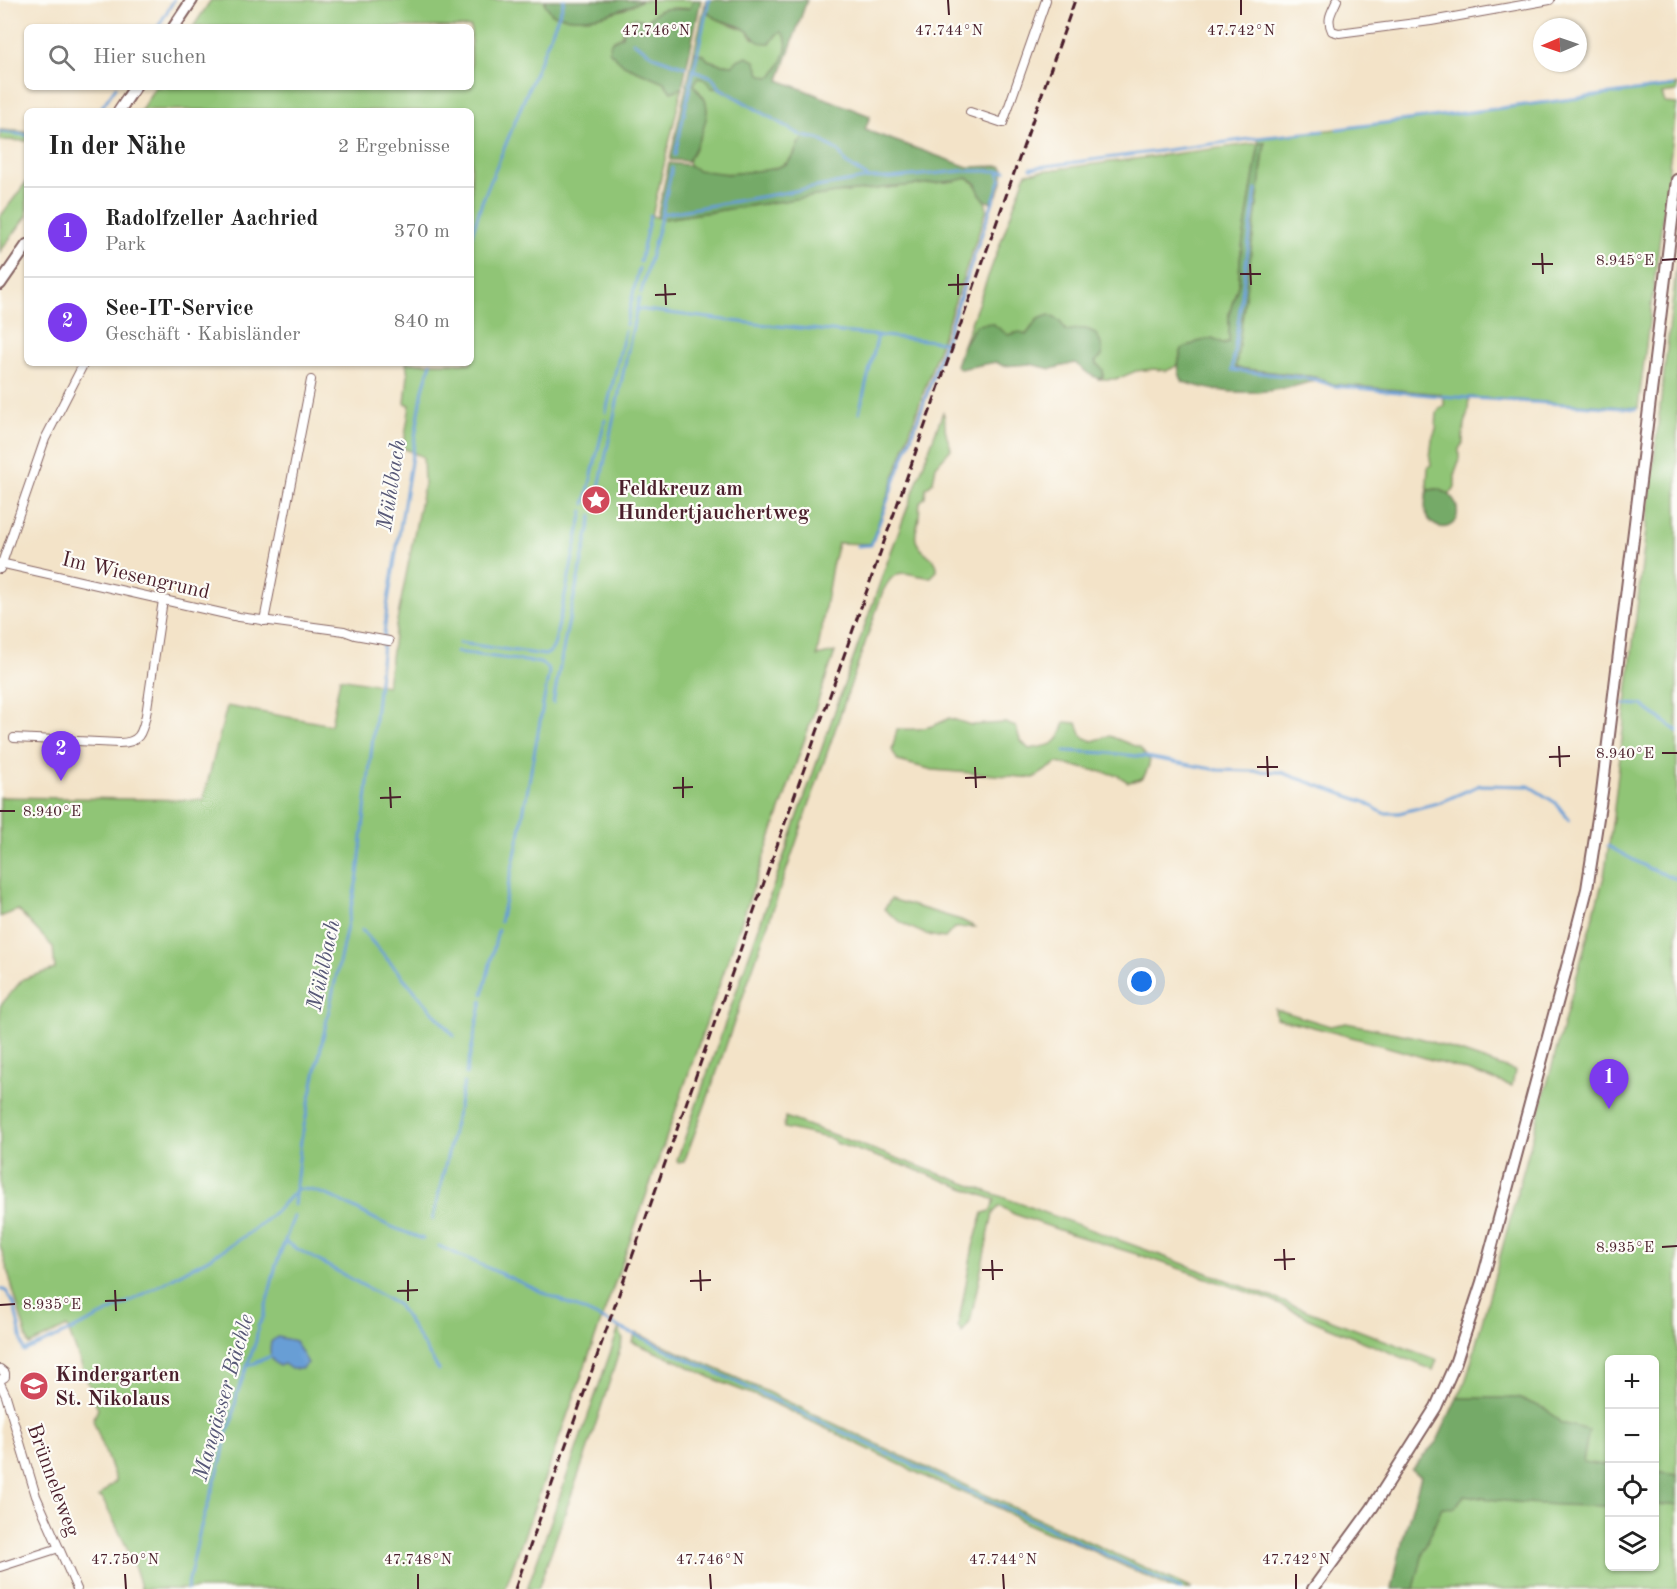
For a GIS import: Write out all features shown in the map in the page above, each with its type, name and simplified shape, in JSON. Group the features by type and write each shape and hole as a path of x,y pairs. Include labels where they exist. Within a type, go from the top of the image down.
{"main road":[{"path":"176,24 192,0"},
{"path":"121,108 133,90"},
{"path":"1313,1589 1372,1508 1430,1418 1455,1364 1482,1282 1573,944 1587,889 1602,792 1677,180"},
{"path":"0,284 24,249"}],"street":[{"path":"970,112 1003,123 1046,0"},
{"path":"1337,0 1328,22 1332,31 1339,33 1550,0"},
{"path":"1,565 45,439 82,366"},
{"path":"264,621 311,380"},
{"name":"Im Wiesengrund","path":"1,565 239,617 344,631 385,640"},
{"path":"14,738 119,743 129,743 137,739 146,715 163,600"},
{"name":"Brünneleweg","path":"0,1369 5,1373 5,1377 0,1382 36,1496 77,1589"},
{"path":"0,1567 59,1548"}],"green space":[{"path":"211,0 545,0 545,4 602,15 625,9 642,0 693,0 690,8 667,9 647,21 635,18 627,21 621,36 611,42 624,65 664,82 671,92 682,88 652,216 664,219 835,193 968,178 980,192 987,209 871,544 838,543 817,656 835,652 646,1196 505,1589 141,1589 124,1543 102,1498 98,1497 116,1481 93,1420 98,1409 67,1327 29,1345 0,1245 0,1006 23,979 55,969 53,947 18,910 0,917 0,797 203,800 227,706 331,725 340,678 387,686 394,636 424,484 423,457 403,448 410,405 405,403 408,375 406,366 474,366 474,108 142,108 153,90 474,90 474,24 195,24"},
{"path":"545,0 642,0 608,14 589,18 566,18 552,14"},
{"path":"693,0 701,0 682,88 671,92 664,82 624,65 609,51 611,42 622,36 629,19 647,21 664,9 690,8"},
{"path":"706,0 807,0 779,80 870,116 865,130 968,167 1001,166 1004,173 997,195 991,202 986,201 975,182 968,178 835,193 664,219 657,217 669,163 728,174 773,169 786,164 802,140 802,136 720,89 711,88 706,80 698,78 694,84 707,107 705,123 688,161 670,160 694,52 721,64 733,65 739,59 747,57 755,61 760,74 767,77 773,76 785,54 785,36 781,32 770,43 761,43 741,27 714,17 706,8"},
{"path":"705,4 709,14 746,30 754,39 770,43 777,34 782,32 787,47 783,60 773,76 767,77 734,65 721,64 694,52"},
{"path":"698,77 706,80 711,88 720,88 802,136 802,140 789,161 768,170 743,173 705,172 689,165 688,161 705,123 707,107 703,96 694,84"},
{"path":"1677,84 1677,92 1662,94 1665,103 1677,104 1638,408 1469,397 1463,443 1459,449 1459,461 1455,472 1455,487 1450,494 1438,489 1428,490 1427,484 1437,412 1444,407 1441,394 1333,384 1316,377 1235,368 1265,143 1259,144 1240,259 1239,282 1229,314 1229,342 1182,349 1177,366 1166,371 1154,369 1136,371 1117,379 1099,379 1103,376 1095,362 1085,329 1066,331 1060,321 1038,319 1026,335 1014,333 1008,335 1002,331 976,325 963,345 1026,173 1259,143 1257,138"},
{"path":"0,130 24,132 24,141 0,140"},
{"path":"1259,143 1265,143 1236,368 1316,377 1313,381 1277,390 1240,392 1215,390 1183,382 1179,374 1179,362 1182,349 1197,342 1213,338 1224,344 1229,342 1229,314 1239,282 1240,259"},
{"path":"24,185 24,220 0,252 0,217"},
{"path":"1677,260 1677,1589 1410,1589 1461,1398 1457,1398 1468,1373 1604,876 1613,817"},
{"path":"1049,315 1060,321 1066,331 1086,329 1097,336 1101,343 1102,356 1095,362 1103,370 1103,376 1099,379 1075,363 1051,369 1030,364 1003,366 996,362 960,369 956,365 963,345 976,325 992,323 1008,335 1020,332 1026,335 1038,319"},
{"path":"943,412 946,435 951,449 936,466 933,482 926,488 925,497 920,502 916,534 918,545 935,562 937,571 931,577 898,574 888,582 883,591 711,1089 684,1162 678,1163 677,1160 888,560"},
{"path":"1438,489 1450,496 1457,508 1457,518 1446,527 1439,527 1432,523 1427,516 1425,505 1428,490"},
{"path":"949,718 971,725 1005,723 1016,727 1020,740 1029,749 1043,747 1057,740 1065,722 1077,723 1082,736 1092,741 1110,736 1140,748 1150,761 1144,776 1128,782 1117,775 1057,763 1034,778 933,770 898,761 892,750 897,729 924,728"},
{"path":"891,899 961,920 975,927 954,928 945,938 928,935 897,920 884,909"},
{"path":"1275,1009 1330,1026 1346,1023 1417,1037 1515,1071 1512,1086 1395,1049 1276,1018"},
{"path":"785,1117 1437,1360 1433,1370 1311,1320 1267,1299 1068,1233 1014,1214 1000,1206 993,1213 970,1322 962,1333 958,1327 973,1246 983,1213 990,1211 995,1200 836,1143 832,1139 784,1128"},
{"path":"619,1328 623,1340 588,1448 538,1589 527,1589"},
{"path":"636,1333 1192,1589 1173,1589 1065,1538 1025,1523 999,1508 930,1479 767,1400 720,1382 632,1342"},
{"path":"1457,1398 1518,1398 1546,1409 1561,1423 1589,1430 1583,1462 1605,1465 1605,1506 1536,1504 1464,1495 1455,1508 1442,1507 1424,1550 1414,1589 1392,1589 1402,1542 1421,1476 1411,1470 1437,1441"},
{"path":"1659,1473 1677,1475 1677,1505 1659,1505"}],"water":[{"path":"277,1337 295,1341 308,1363 301,1369 291,1369 284,1364 279,1366 276,1364 270,1355 270,1349 271,1342"}],"waterway":[{"path":"160,24 174,0"},
{"name":"Mühlbach","path":"474,227 482,202 564,0"},
{"path":"675,155 709,0"},
{"path":"633,42 656,57 685,67"},
{"path":"693,70 712,77 720,88 802,136 819,139 838,151 846,163 869,178"},
{"path":"1337,129 1673,86"},
{"path":"101,108 114,90"},
{"path":"1031,168 1323,131"},
{"path":"0,132 24,135"},
{"path":"641,293 672,168"},
{"path":"662,214 869,178 961,171 1006,171"},
{"path":"857,546 871,545 923,405 1002,171"},
{"path":"1256,189 1232,370 1313,379 1334,386 1440,396 1636,409"},
{"path":"640,262 650,216"},
{"path":"626,325 639,268"},
{"path":"597,497 639,298"},
{"path":"637,309 757,324 945,342"},
{"path":"606,412 625,331"},
{"path":"859,413 878,335"},
{"name":"Mühlbach","path":"294,1205 301,1140 358,875 387,607 423,389 430,366"},
{"path":"585,504 605,420"},
{"path":"459,643 545,655 551,651 555,642 583,511"},
{"path":"553,703 592,515"},
{"path":"456,652 540,663 548,668 549,672 518,842 500,922"},
{"path":"1622,704 1642,705 1677,731"},
{"path":"1065,751 1147,757 1218,770 1280,772 1365,802 1383,813 1399,813 1441,802 1480,785 1529,786 1556,803 1569,820"},
{"path":"1608,846 1650,869 1677,879"},
{"path":"362,930 454,1036"},
{"path":"483,994 498,930"},
{"path":"466,1074 482,1000"},
{"path":"433,1219 464,1083"},
{"path":"297,1189 307,1189 329,1196 383,1223 423,1239"},
{"name":"Mühlbach","path":"0,1289 6,1291 14,1304 24,1351 106,1314 210,1258 257,1227 295,1191"},
{"name":"Mangässer Bächle","path":"187,1589 200,1530 222,1458 227,1431 232,1422 237,1394 256,1341 258,1326 263,1318 276,1265 294,1216"},
{"path":"285,1242 398,1305 439,1370"},
{"path":"439,1246 589,1313 1181,1589"},
{"path":"248,1366 271,1356"}],"railway":[{"path":"515,1589 1075,0"}],"place":[{"name":"Feldkreuz am Hundertjauchertweg","path":"596,500"},
{"name":"See-IT-Service","path":"61,781"},
{"name":"Radolfzeller Aachried","path":"1609,1109"},
{"name":"Kindergarten St. Nikolaus","path":"34,1386"}]}
